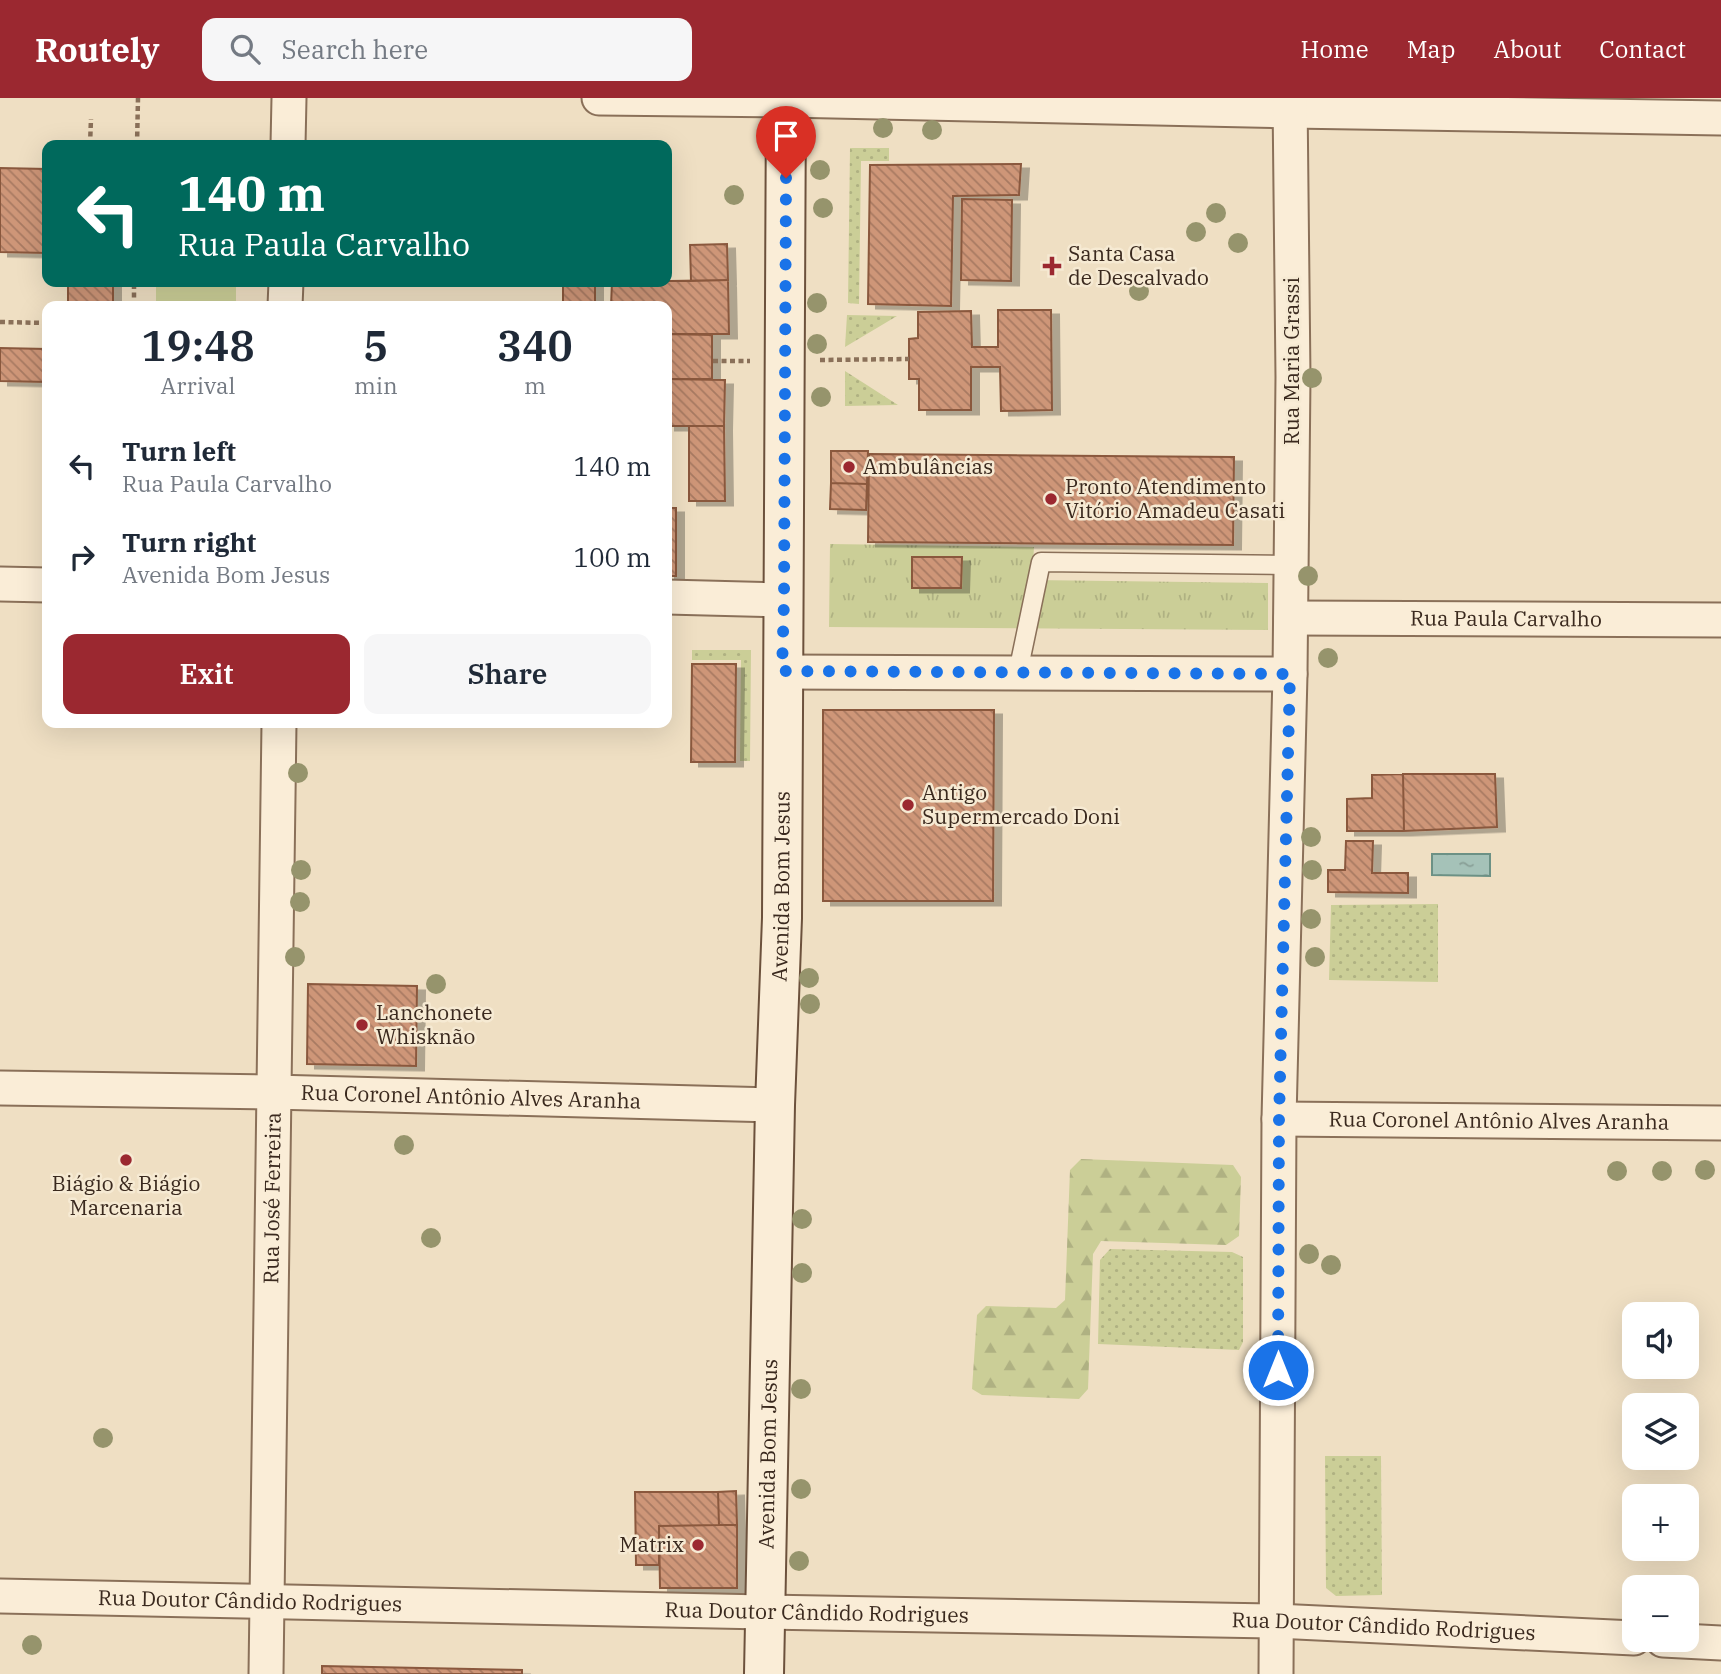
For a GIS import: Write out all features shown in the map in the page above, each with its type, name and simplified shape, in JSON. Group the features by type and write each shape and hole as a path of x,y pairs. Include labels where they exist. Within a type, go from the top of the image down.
{"street":[{"path":"288,140 289,98"},
{"path":"599,98 1290,104 1721,118"},
{"name":"Avenida Bom Jesus","path":"764,1674 775,1105 782,918 784,600 767,360 786,99"},
{"name":"Rua Maria Grassi","path":"1276,1674 1279,1119 1291,618 1293,377 1290,104"},
{"path":"0,584 42,585"},
{"path":"672,597 784,600"},
{"name":"Rua Paula Carvalho","path":"1291,618 1721,620"},
{"path":"782,671 1290,674"},
{"name":"Rua José Ferreira","path":"266,1674 279,728"},
{"name":"Rua Coronel Antônio Alves Aranha","path":"0,1088 775,1105"},
{"name":"Rua Coronel Antônio Alves Aranha","path":"1279,1119 1721,1123"},
{"name":"Rua Doutor Cândido Rodrigues","path":"0,1596 1276,1621 1622,1637"},
{"path":"1699,1642 1721,1643"}],"lane":[{"path":"1018,672 1041,562 1290,565"}],"path":[{"path":"137,140 138,98"},
{"path":"90,140 91,119"},
{"path":"0,322 42,323"},
{"path":"713,361 909,359"}],"green space":[{"path":"850,148 889,148 889,161 861,161 859,304 848,303"},
{"path":"156,287 236,287 236,301 156,301"},
{"path":"847,315 897,316 845,347"},
{"path":"845,371 898,405 845,406"},
{"path":"830,544 1034,547 1032,580 1268,583 1268,630 829,627"},
{"path":"692,650 751,650 750,761 740,761 741,660 692,660"},
{"path":"1438,904 1438,982 1329,980 1331,905"},
{"path":"1081,1159 1233,1165 1241,1177 1239,1236 1226,1245 1101,1241 1093,1254 1088,1389 1079,1399 982,1395 972,1389 977,1315 986,1306 1056,1308 1065,1300 1070,1170"},
{"path":"1110,1249 1232,1252 1243,1257 1243,1342 1239,1350 1098,1344 1100,1260"},
{"path":"1325,1456 1381,1456 1382,1595 1336,1596 1326,1588"}],"water":[{"path":"1432,854 1490,854 1490,876 1432,875"}],"building":[{"path":"1021,164 1019,195 953,196 951,306 868,304 870,165"},
{"path":"0,168 42,169 42,253 0,252"},
{"path":"962,199 1012,200 1011,281 961,280"},
{"path":"727,244 728,280 691,281 690,245"},
{"path":"728,280 729,334 672,334 672,301 611,301 612,287 672,287 672,281"},
{"path":"68,287 113,287 113,301 68,301"},
{"path":"563,287 595,287 595,301 563,301"},
{"path":"998,310 1051,310 1052,410 1001,411 1000,367 971,367 971,410 919,410 919,379 909,379 909,339 918,338 918,312 971,311 972,347 998,347"},
{"path":"672,334 712,335 712,379 672,379"},
{"path":"0,348 42,349 42,382 0,381"},
{"path":"672,379 725,380 724,426 672,426"},
{"path":"689,426 724,426 725,501 689,501"},
{"name":"Ambulâncias","path":"831,451 868,451 867,484 831,483"},
{"name":"Pronto Atendimento Vitório Amadeu Casati","path":"869,454 1234,457 1233,545 868,542"},
{"path":"831,483 867,484 866,510 830,509"},
{"path":"672,508 676,508 676,576 672,576"},
{"path":"912,557 962,557 961,588 912,588"},
{"path":"692,664 736,664 735,762 691,762"},
{"name":"Antigo Supermercado Doni","path":"823,710 994,710 993,901 823,901"},
{"path":"1403,774 1495,774 1497,827 1404,831"},
{"path":"1403,774 1404,831 1347,831 1347,799 1372,798 1372,775"},
{"path":"1346,841 1373,841 1372,873 1408,873 1408,893 1328,892 1328,870 1345,870"},
{"name":"Lanchonete Whisknão","path":"308,984 417,986 416,1066 307,1064"},
{"path":"736,1491 737,1525 719,1525 718,1492"},
{"path":"635,1492 718,1492 719,1525 659,1526 659,1565 636,1565"},
{"name":"Matrix","path":"737,1525 737,1588 660,1588 659,1526"},
{"path":"322,1666 522,1670 522,1674 322,1674"}],"place":[{"name":"Santa Casa de Descalvado","path":"1052,266"},
{"name":"Ambulâncias","path":"849,467"},
{"name":"Pronto Atendimento Vitório Amadeu Casati","path":"1051,499"},
{"name":"Antigo Supermercado Doni","path":"908,805"},
{"name":"Lanchonete Whisknão","path":"362,1025"},
{"name":"Biágio & Biágio Marcenaria","path":"126,1160"},
{"name":"Matrix","path":"698,1545"}],"route":[{"path":"786,178 782,671 1290,674 1279,1119 1278,1370"}]}
